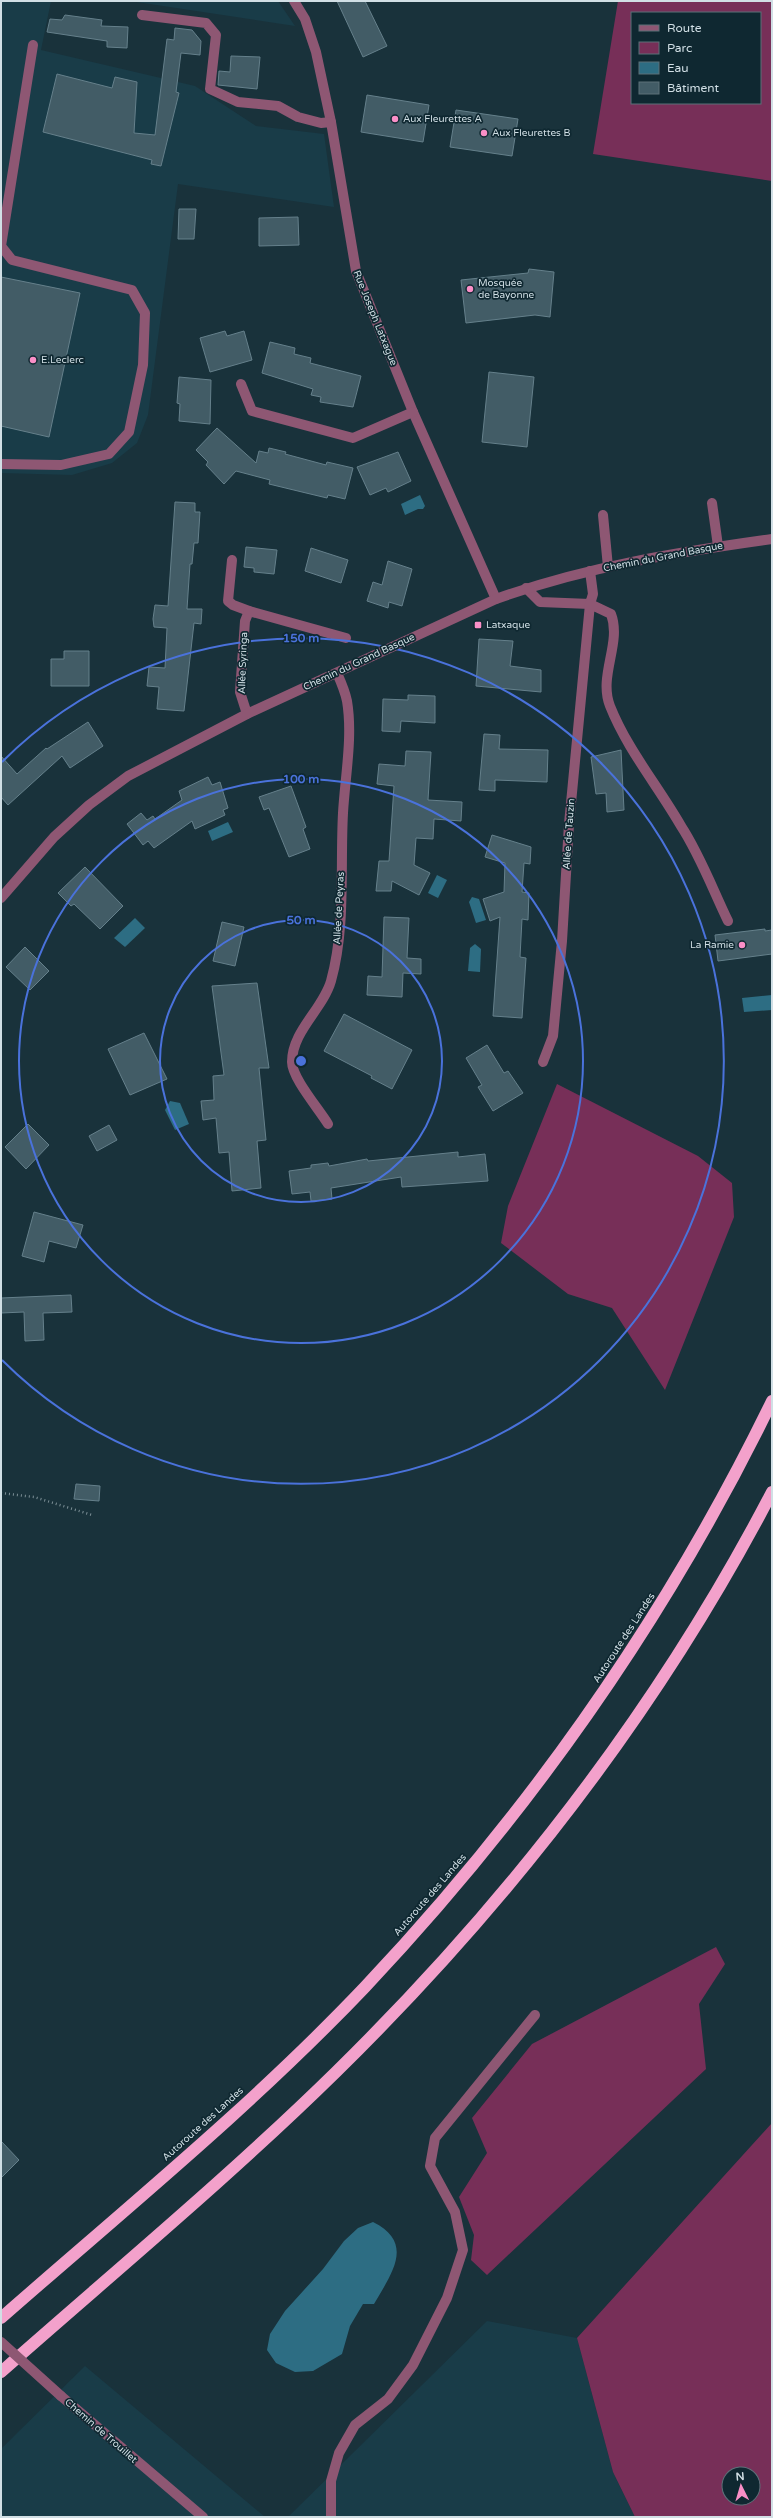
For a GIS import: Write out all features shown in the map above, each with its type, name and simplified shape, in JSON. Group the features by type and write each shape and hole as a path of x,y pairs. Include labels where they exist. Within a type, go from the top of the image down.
{"highway":[{"name":"Autoroute des Landes","path":"1,2318 292,2059 364,1988 443,1900 509,1822 575,1734 628,1656 712,1518 772,1401"},
{"path":"1,2372 257,2146 336,2072 412,1994 508,1888 601,1768 659,1683 718,1588 772,1492"}],"street":[{"name":"Rue Joseph Latxague","path":"294,1 305,19 316,52 331,122 356,271 413,412 496,598"},
{"path":"142,15 206,23 216,35 210,88 238,102 278,106 298,117 321,123 331,122"},
{"path":"1,464 60,465 108,454 129,432 143,364 145,313 132,290 12,260 1,246 33,45"},
{"path":"241,384 252,411 353,438 413,412"},
{"path":"712,503 718,546"},
{"path":"604,515 608,567"},
{"name":"Chemin du Grand Basque","path":"1,898 54,837 89,805 128,776 248,714 496,598 526,588 608,567 718,546 772,539"},
{"path":"232,560 228,601 233,605 249,611 346,638"},
{"name":"Allée de Tauzin","path":"542,1062 554,1029 562,941 569,824 590,604 593,594 590,571"},
{"path":"526,588 540,602 590,604 611,614 616,626 607,681 609,704 628,741 682,827 728,921"},
{"name":"Allée Syringa","path":"248,714 240,692 245,621 249,611"},
{"name":"Allée de Peyras","path":"328,1124 296,1077 292,1063 293,1050 299,1037 331,982 339,940 343,813 349,724 347,702 337,673"},
{"path":"331,2517 331,2481 338,2453 355,2425 388,2399 413,2365 447,2298 463,2250 455,2212 430,2166 435,2138 536,2015"},
{"name":"Chemin de Trouillet","path":"1,2342 61,2396 203,2517"}],"path":[{"path":"1,1493 34,1497 92,1515"}],"shaded area":[{"path":"1,1 51,1 41,50 195,86 256,126 324,134 334,207 178,184 148,415 137,443 112,463 72,475 1,473"},
{"path":"130,1 278,1 295,26"},
{"path":"487,2321 577,2338 613,2472 635,2517 288,2517"},
{"path":"85,2366 265,2517 1,2517 1,2449"}],"green space":[{"path":"618,1 772,1 772,181 593,154"},
{"path":"557,1084 698,1156 732,1183 734,1217 665,1390 612,1308 568,1294 501,1243 508,1206"},
{"path":"716,1947 725,1964 699,2004 706,2069 487,2275 471,2260 474,2235 459,2197 487,2153 472,2118 532,2044"},
{"path":"772,2123 772,2517 635,2517 613,2472 577,2338"}],"water":[{"path":"420,495 425,506 423,509 418,509 405,515 401,504"},
{"path":"228,822 233,832 212,841 208,831"},
{"path":"437,875 447,880 438,898 428,893"},
{"path":"472,897 479,899 486,920 476,923 469,902"},
{"path":"135,918 145,928 125,947 114,938"},
{"path":"475,944 481,949 480,972 468,971 470,948"},
{"path":"772,995 772,1010 744,1012 742,998"},
{"path":"170,1101 180,1103 189,1124 175,1130 165,1110"},
{"path":"373,2222 386,2230 393,2239 397,2249 396,2259 393,2270 374,2304 363,2304 350,2326 342,2354 313,2371 295,2372 276,2363 267,2350 270,2334 285,2311 323,2269 344,2241 358,2228"}],"building":[{"path":"337,1 365,1 387,46 363,57"},
{"path":"65,15 102,20 101,26 128,27 127,48 107,47 107,41 47,32 50,19 62,20"},
{"path":"175,28 192,30 201,41 200,55 181,53 176,92 179,93 161,166 151,164 152,160 43,132 57,74 112,88 115,77 137,82 134,133 155,135 167,39 174,40"},
{"path":"231,56 260,57 257,89 218,85 219,71 230,72"},
{"name":"Aux Fleurettes A","path":"367,95 429,105 423,142 361,132"},
{"name":"Aux Fleurettes B","path":"456,110 518,119 512,156 450,147"},
{"path":"179,209 196,209 194,239 178,239"},
{"path":"298,217 299,245 259,246 259,218"},
{"path":"529,269 554,272 550,317 535,315 466,323 461,280 528,273"},
{"name":"E.Leclerc","path":"1,277 80,293 49,437 1,426"},
{"path":"225,331 227,336 244,331 252,360 210,372 200,338"},
{"path":"270,342 295,348 294,354 311,358 310,363 361,376 353,407 320,402 321,397 311,395 313,389 262,373"},
{"path":"489,372 534,377 527,447 482,442"},
{"path":"179,377 211,380 210,424 179,421 180,404 177,403"},
{"path":"217,428 256,463 259,451 268,453 269,448 326,465 327,462 353,468 345,499 328,495 327,498 269,484 270,480 236,471 224,484 206,465 208,462 196,450"},
{"path":"398,452 411,481 388,492 386,488 370,495 357,467"},
{"path":"175,502 195,503 195,512 200,512 198,543 194,543 192,564 190,564 187,609 202,609 201,624 194,623 184,711 157,709 159,687 147,686 149,667 165,668 167,628 154,627 153,619 155,605 168,606"},
{"path":"246,547 277,550 274,574 254,572 254,568 244,567"},
{"path":"311,548 348,560 341,583 305,571"},
{"path":"388,561 412,569 402,606 389,602 388,608 367,601 373,582 382,585"},
{"path":"479,639 513,641 510,666 541,670 541,692 476,686"},
{"path":"64,651 89,651 89,686 51,686 51,659 64,659"},
{"path":"408,695 435,696 435,723 401,721 400,732 382,731 383,699 408,700"},
{"path":"88,722 103,746 70,768 62,756 8,805 1,797 1,756 17,774 46,748 47,749"},
{"path":"484,734 500,735 499,749 548,750 547,782 495,780 495,791 479,790"},
{"path":"621,750 624,810 607,812 606,793 596,794 591,757"},
{"path":"406,751 431,752 428,800 462,802 461,821 434,819 433,839 416,838 414,865 430,873 419,895 392,881 391,891 376,891 379,861 389,861 394,786 377,784 379,764 405,766"},
{"path":"208,777 212,785 220,782 228,808 223,810 225,815 195,829 192,821 154,848 148,841 143,845 127,824 141,813 147,820 153,816 155,819 182,800 179,791"},
{"path":"291,786 306,827 303,829 310,849 289,857 269,808 264,810 259,797"},
{"path":"492,835 531,847 530,864 524,863 522,892 529,893 528,920 522,919 520,957 526,958 522,1018 493,1016 500,917 490,921 483,899 504,892 505,863 485,857"},
{"path":"85,867 123,906 100,929 74,904 71,906 58,893"},
{"path":"384,917 409,918 407,958 421,959 421,974 403,973 402,997 367,995 368,976 382,977"},
{"path":"222,922 244,927 235,966 213,961"},
{"name":"La Ramie","path":"765,929 765,931 772,930 772,954 718,961 715,935"},
{"path":"25,947 49,971 30,990 6,967"},
{"path":"257,983 269,1068 259,1068 266,1140 257,1141 261,1188 232,1191 229,1152 219,1153 216,1118 203,1120 201,1101 214,1100 213,1076 224,1075 212,986"},
{"path":"344,1014 412,1050 392,1089 371,1078 372,1076 324,1051"},
{"path":"144,1033 167,1079 130,1095 108,1049"},
{"path":"487,1045 504,1073 508,1071 523,1093 493,1111 478,1087 482,1085 466,1058"},
{"path":"28,1124 49,1145 26,1169 5,1147"},
{"path":"109,1125 117,1140 97,1151 89,1136"},
{"path":"458,1152 458,1157 485,1154 488,1181 402,1187 401,1177 331,1188 332,1199 311,1201 310,1192 292,1194 289,1171 311,1168 311,1165 328,1163 329,1166 367,1159 368,1161"},
{"path":"34,1212 83,1225 76,1248 49,1241 44,1262 22,1256"},
{"path":"71,1295 72,1312 43,1313 44,1340 25,1341 24,1312 1,1313 1,1298"},
{"path":"76,1484 100,1486 99,1501 74,1499"},
{"path":"1,2141 19,2160 1,2178"}],"place":[{"name":"Aux Fleurettes A","path":"395,119"},
{"name":"Aux Fleurettes B","path":"484,133"},
{"name":"Mosquée de Bayonne","path":"470,289"},
{"name":"E.Leclerc","path":"33,360"},
{"name":"Latxaque","path":"478,625"},
{"name":"La Ramie","path":"742,945"}]}
